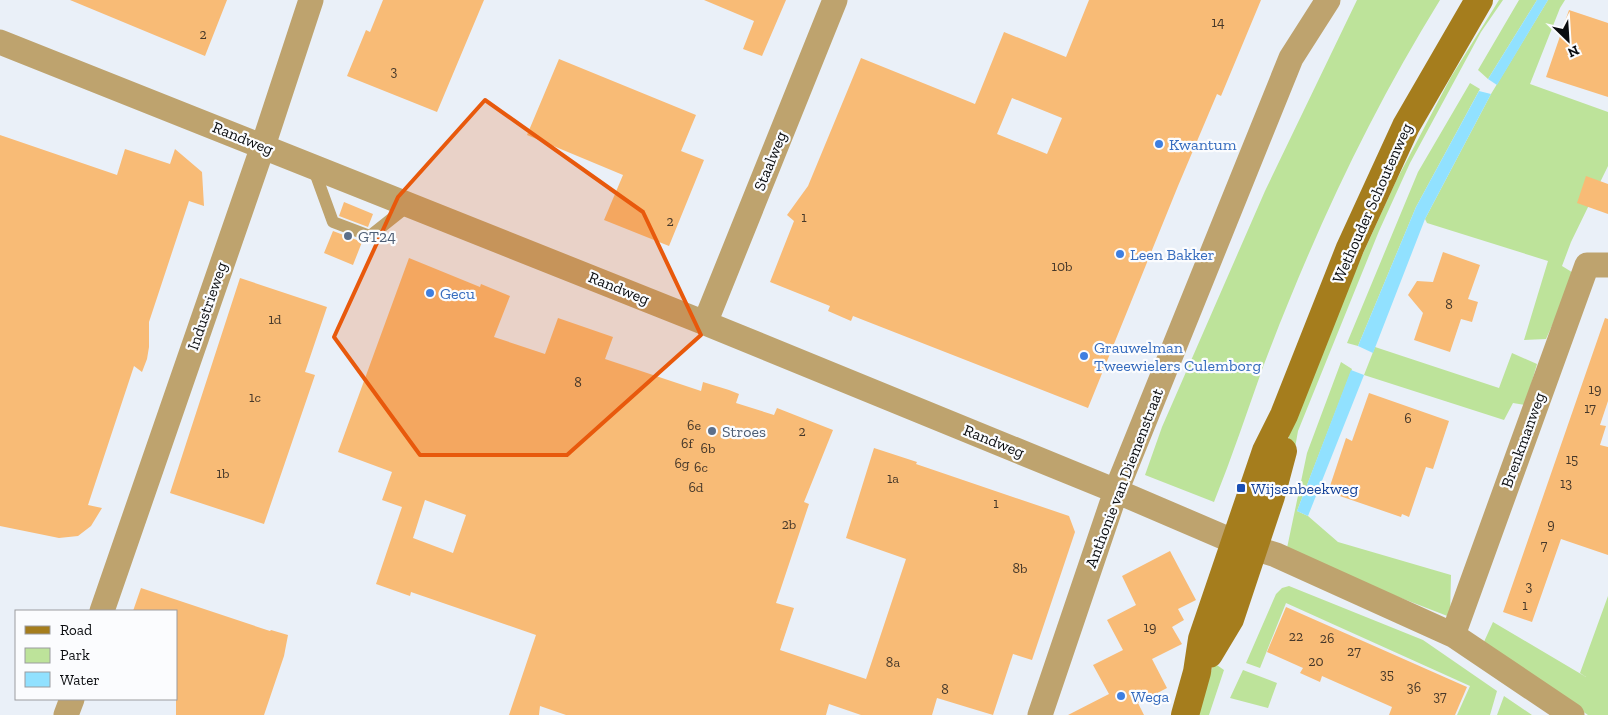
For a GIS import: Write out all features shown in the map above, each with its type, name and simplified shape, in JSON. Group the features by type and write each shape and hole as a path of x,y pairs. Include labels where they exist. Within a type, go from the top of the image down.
{"street":[{"name":"Industrieweg","path":"102,610 263,146 311,0"},
{"name":"Staalweg","path":"705,323 835,0"},
{"name":"Anthonie van Diemenstraat","path":"1040,715 1116,491 1291,58 1328,0"},
{"name":"Wethouder Schoutenweg","path":"1185,715 1197,672 1202,639 1244,545 1266,451 1284,415 1350,248 1406,126 1479,0"},
{"name":"Randweg","path":"0,42 705,323 1244,545"},
{"name":"Brenkmanweg","path":"1453,635 1587,265 1608,265"},
{"path":"1244,545 1276,555 1453,635 1572,715"},
{"path":"66,715 72,700"}],"lane":[{"path":"313,166 333,222 370,236 409,205"}],"highlighted area":[{"path":"485,100 643,212 701,335 567,455 420,455 334,337 398,197"}],"green space":[{"path":"1357,0 1440,0 1389,88 1342,179 1281,320 1214,502 1145,475 1162,427 1265,191"},
{"path":"1499,0 1503,0 1481,32 1410,163 1379,231 1298,431 1287,493 1280,493 1289,461 1289,430 1349,284 1396,181 1451,77"},
{"path":"1519,0 1537,0 1488,79 1478,70"},
{"path":"1548,0 1565,0 1560,8 1530,84 1608,112 1608,166 1571,242 1562,266 1575,274 1546,339 1524,340 1548,261 1427,223 1425,219 1491,94"},
{"path":"1470,83 1480,89 1416,207 1358,346 1347,343 1418,172"},
{"path":"1375,347 1499,388 1512,353 1537,364 1525,405 1513,403 1504,420 1364,375"},
{"path":"1341,362 1352,369 1297,511 1308,516 1338,542 1451,575 1450,617 1331,571 1287,548 1307,453"},
{"path":"1289,586 1423,640 1497,691 1490,715 1457,715 1470,686 1286,603 1260,668 1246,663 1276,594 1282,588"},
{"path":"1608,596 1608,715 1588,715 1483,644 1493,622 1586,677 1580,673"},
{"path":"1214,663 1224,670 1209,715 1196,715"},
{"path":"1243,670 1277,683 1268,708 1230,698"},
{"path":"1504,696 1532,715 1497,715"}],"water":[{"path":"1537,0 1548,0 1497,85 1488,79"},
{"path":"1479,91 1491,94 1425,219 1373,353 1358,346 1416,207"},
{"path":"1351,370 1364,375 1308,516 1297,511"}],"building":[{"path":"70,0 227,0 205,56"},
{"path":"383,0 484,0 437,112 347,76 366,30 370,32"},
{"path":"704,0 786,0 762,56 743,49 754,21"},
{"path":"1089,0 1261,0 1221,96 1217,94 1088,408 853,316 851,321 828,311 830,306 770,282 794,221 787,215 808,186 861,58 975,104 1004,32 1066,57","holes":["1012,98 1062,118 1047,154 997,134"]},
{"path":"1569,10 1608,23 1608,97 1546,77"},
{"path":"559,59 696,115 681,151 704,160 669,246 604,220 623,175 527,135"},
{"path":"0,135 117,175 125,149 170,164 175,149 202,172 204,206 189,201 149,322 147,359 142,372 134,366 88,505 102,508 91,526 78,536 59,538 0,526"},
{"path":"1586,176 1608,184 1608,214 1577,203"},
{"path":"344,202 373,214 368,227 339,216"},
{"path":"333,231 362,242 353,265 324,253"},
{"path":"1443,252 1480,265 1468,299 1478,302 1472,322 1461,319 1450,352 1414,340 1423,313 1408,295 1417,281 1433,282"},
{"path":"409,258 480,287 481,284 510,296 494,337 545,354 558,318 613,337 605,359 701,391 703,382 729,390 739,394 736,403 774,415 777,408 833,430 804,502 809,504 776,603 794,608 780,650 866,679 906,559 846,538 874,448 1069,516 1075,532 1032,660 1013,654 993,715 937,698 932,715 861,715 829,704 826,715 566,715 540,706 539,715 509,715 536,635 411,592 410,596 376,584 402,507 382,500 392,472 338,452","holes":["425,500 466,515 453,553 413,538"]},
{"path":"240,278 327,307 305,372 315,375 264,524 170,493"},
{"path":"1605,318 1608,319 1608,401 1600,425 1606,426 1600,445 1608,447 1608,555 1561,539 1532,622 1503,612"},
{"path":"1369,393 1449,421 1433,469 1426,467 1409,517 1402,514 1401,517 1334,494 1335,491 1329,489 1346,438 1352,441"},
{"path":"1170,551 1196,600 1178,609 1184,620 1172,627 1182,644 1152,659 1167,688 1138,703 1144,715 1068,715 1109,694 1093,665 1123,650 1107,620 1136,605 1122,576"},
{"path":"141,588 270,631 288,635 284,656 264,715 176,715 176,700 178,700 178,610 133,610"},
{"path":"1286,607 1467,687 1455,715 1389,715 1392,707 1322,676 1320,682 1300,673 1303,668 1267,652"}],"place":[{"name":"Kwantum","path":"1159,144"},
{"name":"GT24","path":"348,236"},
{"name":"Leen Bakker","path":"1120,254"},
{"name":"Gecu","path":"430,293"},
{"name":"Grauwelman Tweewielers Culemborg","path":"1084,356"},
{"name":"Stroes","path":"712,431"},
{"name":"Wijsenbeekweg","path":"1241,488"},
{"name":"Wega","path":"1121,696"}]}
